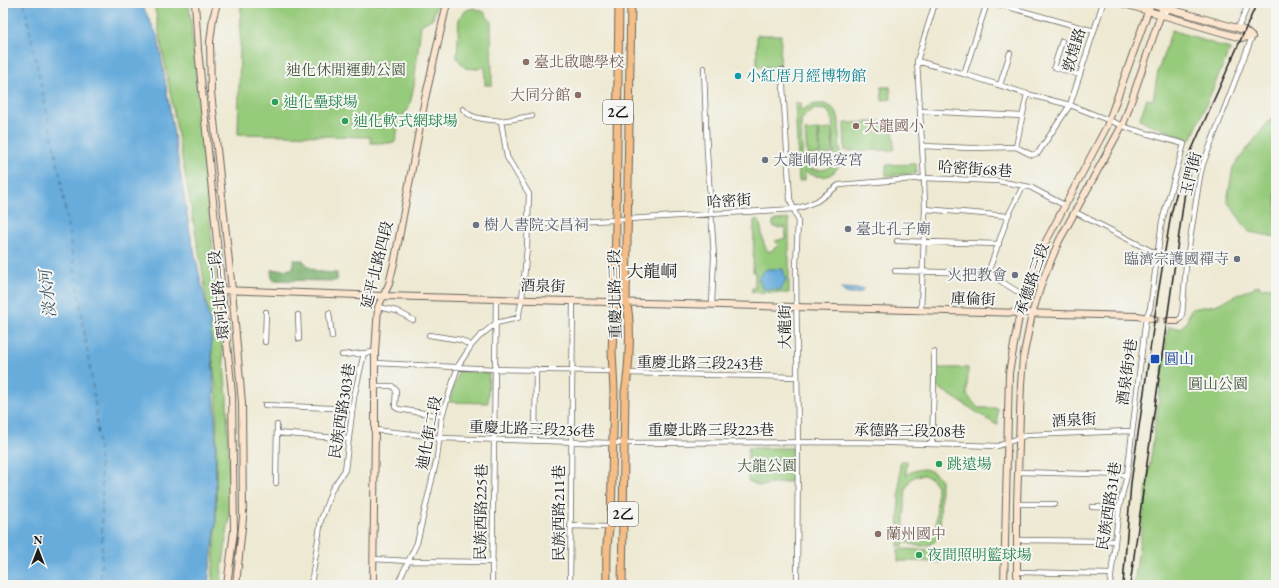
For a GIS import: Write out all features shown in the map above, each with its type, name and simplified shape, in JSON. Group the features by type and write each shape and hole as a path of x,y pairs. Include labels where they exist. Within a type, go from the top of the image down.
{"main road":[{"name":"環河北路二段","path":"196,3 198,49 223,290 232,394 234,530 227,585"},
{"name":"環河北路二段","path":"217,3 213,18 210,42 211,92 232,290 240,378 242,430 243,532 236,585"},
{"name":"延平北路四段","path":"373,585 375,352 378,307 389,284 395,258 425,99 447,3"},
{"name":"重慶北路三段","path":"606,585 607,554 611,522 613,443 619,3"},
{"name":"重慶北路三段","path":"622,585 625,392 629,310 626,302 631,3"},
{"path":"1121,3 1240,38 1252,38"},
{"path":"1150,3 1166,5 1244,30 1252,38"},
{"name":"承德路三段","path":"1004,585 1009,373 1020,313 1025,294 1044,244 1109,122 1150,3"},
{"name":"承德路三段","path":"1017,585 1017,504 1021,384 1023,358 1032,314 1048,265 1119,125 1161,14 1166,5"},
{"name":"酒泉街","path":"223,290 384,296 614,301 862,309"},
{"name":"庫倫街","path":"862,309 1146,317 1154,319"},
{"path":"1168,321 1177,321"}],"street":[{"path":"921,311 925,208 917,61 935,3"},
{"path":"964,74 987,3"},
{"path":"994,3 1094,31"},
{"name":"敦煌路","path":"1016,147 1032,155 1038,153 1070,105 1103,3"},
{"path":"1144,3 1148,11"},
{"path":"1238,28 1248,3"},
{"name":"玉門街","path":"1177,321 1182,316 1182,300 1191,230 1201,170 1252,38"},
{"path":"1062,42 1054,67 1080,75"},
{"path":"1000,85 1010,53"},
{"path":"917,61 1027,94 1070,105 1119,125"},
{"path":"704,68 707,152 714,256 712,304"},
{"name":"大龍街","path":"782,70 790,199 798,220 796,307 798,442 797,585"},
{"path":"922,146 971,148 1016,147 1027,94"},
{"path":"463,109 467,114 473,117 501,121 532,116"},
{"path":"920,111 1022,116"},
{"name":"迪化街二段","path":"397,585 417,543 437,458 442,416 458,366 471,346 496,323 518,318 522,299 529,226 529,194 507,157 501,121"},
{"name":"酒泉街9巷","path":"1119,125 1184,144 1162,221 1150,309 1146,317 1131,431"},
{"name":"哈密街","path":"529,226 794,209 816,201 839,185 924,178"},
{"name":"哈密街68巷","path":"924,178 998,181 1030,187 1064,205"},
{"path":"988,273 1008,216 1023,186"},
{"path":"925,208 1008,216"},
{"path":"1075,212 1157,254"},
{"path":"896,241 999,244"},
{"path":"895,271 988,273 1018,292 1025,294"},
{"name":"民族西路225巷","path":"492,585 496,298"},
{"name":"民族西路211巷","path":"570,585 573,300"},
{"path":"378,307 397,311 413,320"},
{"path":"265,342 266,312"},
{"path":"329,313 332,337"},
{"path":"298,315 299,339"},
{"path":"429,335 461,340 471,346"},
{"path":"342,355 375,352"},
{"path":"932,444 934,352"},
{"name":"民族西路303巷","path":"311,585 321,520 332,489 345,470 352,409 364,353"},
{"path":"375,363 613,371"},
{"path":"535,440 536,369"},
{"name":"重慶北路三段243巷","path":"627,373 797,377"},
{"path":"375,386 392,386 396,390 395,407 398,409 442,416"},
{"path":"265,405 352,409"},
{"path":"276,483 277,425"},
{"name":"重慶北路三段236巷","path":"375,430 439,438 613,443 624,442"},
{"name":"酒泉街","path":"1019,438 1027,436 1131,431"},
{"name":"民族西路31巷","path":"1110,585 1131,431"},
{"path":"277,433 348,439"},
{"name":"承德路三段208巷","path":"798,442 998,446 1019,438"},
{"name":"重慶北路三段223巷","path":"624,442 798,442"},
{"path":"1018,472 1126,475"},
{"path":"1017,504 1055,504"},
{"path":"1092,507 1120,508"},
{"path":"570,526 610,527"},
{"path":"1017,540 1115,541"},
{"path":"373,559 493,562"},
{"path":"1017,572 1111,574"}],"green space":[{"path":"152,3 189,3 227,397 230,513 220,585 212,585 216,524 217,398 204,280 155,9"},
{"name":"迪化休閒運動公園","path":"241,3 437,3 433,18 421,25 414,85 409,108 399,121 394,143 371,143 370,137 238,134"},
{"path":"474,8 484,12 491,22 492,85 485,85 485,66 478,69 465,68 457,58 459,17 467,10"},
{"path":"1172,30 1230,49 1191,140 1139,120 1147,99 1153,100 1158,71"},
{"path":"757,35 781,35 780,67 757,67"},
{"path":"881,87 890,87 891,99 882,100"},
{"path":"795,103 800,103 801,111 816,104 826,105 835,111 839,118 839,141 841,156 838,168 830,175 820,177 805,171 805,180 799,181","holes":["815,109 827,110 832,118 835,161 825,169 813,170 806,166 803,159 801,122 804,116"]},
{"path":"1276,112 1276,237 1249,232 1227,201 1233,167"},
{"path":"893,121 894,150 845,151 844,123"},
{"path":"832,129 833,154 821,155 819,130"},
{"path":"818,130 820,154 807,155 805,131"},
{"path":"916,164 917,173 886,176 886,165"},
{"path":"789,219 789,293 752,292 752,288 755,288 755,272 753,272 754,220 758,220 760,224 764,245 769,252 779,245 775,241 786,238 785,227 777,228 773,226 773,222 776,220"},
{"path":"293,260 303,260 314,270 337,273 338,278 336,281 272,280 271,270 293,269"},
{"name":"圓山公園","path":"1259,285 1260,288 1276,287 1276,585 1134,585 1168,327 1180,328 1186,323 1191,309 1215,305"},
{"path":"936,368 968,368 967,395 978,408 997,408 998,424 995,424 936,386"},
{"path":"459,371 489,373 488,403 449,402"},
{"name":"大龍公園","path":"748,448 793,448 793,481 760,486 748,481"},
{"path":"900,461 907,461 906,475 916,470 925,469 933,472 941,480 940,536 928,545 918,546 904,541 903,546 898,546","holes":["924,475 932,479 937,486 936,531 925,539 916,540 909,536 904,526 905,492 912,478"]},
{"name":"夜間照明籃球場","path":"898,549 940,550 940,562 898,561"}],"water":[{"name":"淡水河","path":"3,3 141,3 158,37 190,232 210,322 215,405 216,523 208,585 3,585"},
{"path":"766,269 783,269 786,280 781,290 763,289 758,278"},
{"path":"841,288 864,289 860,293 849,294"}],"ferry route":[{"path":"24,3 60,175 95,401 102,489 102,556 100,585"}],"tunnel":[{"path":"1154,319 1168,321"}],"railway":[{"path":"1123,585 1131,483 1171,214 1188,158 1257,3"},
{"path":"1130,585 1186,184 1194,158"}],"place":[{"name":"臺北啟聰學校","path":"526,62"},
{"name":"小紅厝月經博物館","path":"738,76"},
{"name":"大同分館","path":"578,95"},
{"name":"迪化壘球場","path":"275,102"},
{"name":"迪化軟式網球場","path":"345,121"},
{"name":"大龍國小","path":"856,126"},
{"name":"大龍峒保安宮","path":"765,160"},
{"name":"樹人書院文昌祠","path":"476,225"},
{"name":"臺北孔子廟","path":"848,229"},
{"name":"臨濟宗護國禪寺","path":"1237,259"},
{"name":"火把教會","path":"1015,275"},
{"name":"圓山","path":"1155,359"},
{"name":"跳遠場","path":"939,464"},
{"name":"蘭州國中","path":"878,534"},
{"name":"夜間照明籃球場","path":"919,555"}],"district":[{"name":"大龍峒","path":"652,271"}]}
